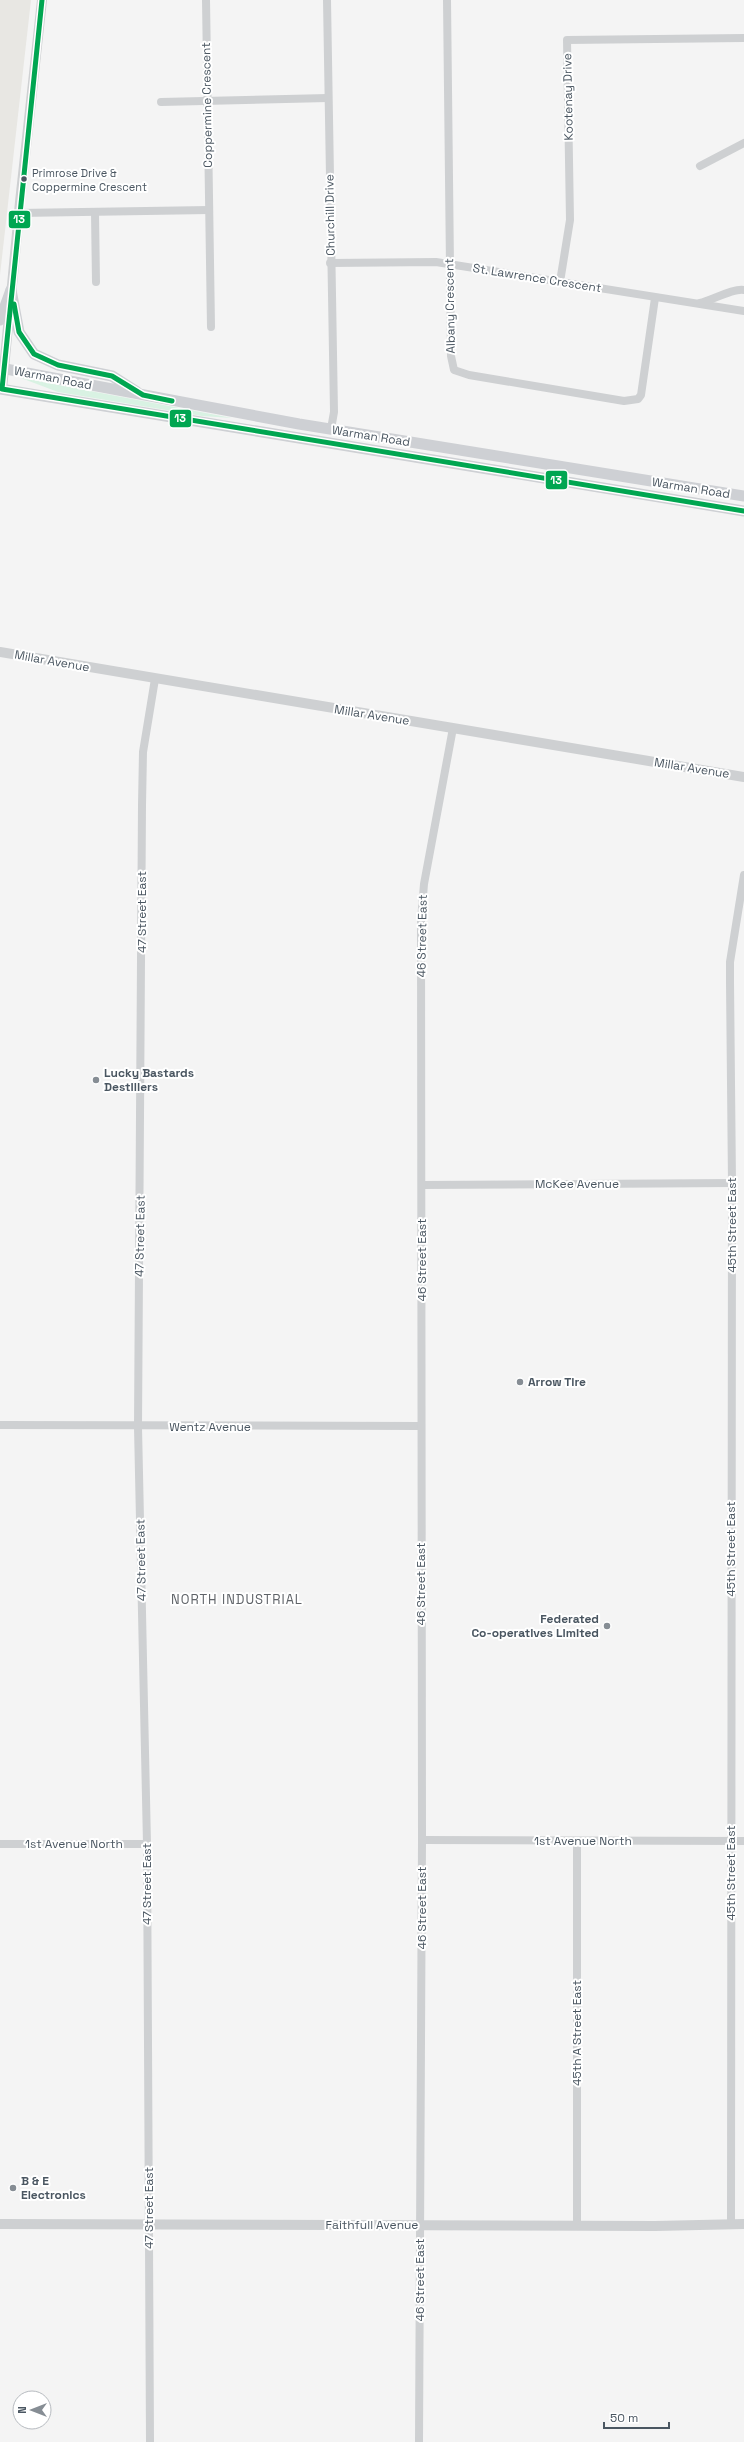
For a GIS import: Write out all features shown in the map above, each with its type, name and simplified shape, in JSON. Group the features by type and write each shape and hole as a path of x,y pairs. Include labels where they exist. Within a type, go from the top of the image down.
{"main road":[{"path":"0,320 11,290"},
{"path":"11,290 19,332 34,354 58,365 112,376 143,395"},
{"name":"Warman Road","path":"2,369 331,429 744,496"},
{"name":"Warman Road","path":"1,389 744,512"},
{"path":"215,425 260,424 313,433 331,429"}],"street":[{"path":"1,389 42,0"},
{"name":"Coppermine Crescent","path":"206,0 210,327"},
{"name":"Churchill Drive","path":"327,0 330,263 334,412 331,429"},
{"name":"Albany Crescent","path":"447,0 451,356 454,370 469,375 624,401 638,399 640,395 655,298"},
{"name":"Kootenay Drive","path":"560,282 570,220 567,40 744,38"},
{"path":"160,102 328,98"},
{"path":"700,166 744,143"},
{"path":"19,213 209,210"},
{"path":"95,213 96,282"},
{"name":"St. Lawrence Crescent","path":"330,263 436,262 744,311"},
{"name":"St. Lawrence Crescent","path":"696,304 714,299 736,289 744,290"},
{"name":"Millar Avenue","path":"0,652 744,777"},
{"name":"47 Street East","path":"150,2442 147,1844 138,1427 143,752 155,679"},
{"name":"46 Street East","path":"419,2442 422,1840 422,902 453,728"},
{"name":"45th Street East","path":"730,2224 732,1183 730,968 744,875"},
{"name":"McKee Avenue","path":"422,1185 732,1183"},
{"name":"Wentz Avenue","path":"0,1425 138,1427 421,1426"},
{"name":"1st Avenue North","path":"422,1840 744,1841"},
{"name":"45th A Street East","path":"577,1841 577,2224"},
{"name":"1st Avenue North","path":"0,1844 147,1844"},
{"name":"Faithfull Avenue","path":"0,2224 744,2224"}],"shaded area":[{"path":"0,0 31,0 0,275"}],"green space":[{"path":"21,378 232,418 202,416 58,392"}],"transit line":[{"name":"13","path":"42,0 2,389 744,511"},
{"name":"13","path":"14,304 19,332 34,354 58,365 112,376 143,395 172,401"}],"place":[{"name":"Primrose Drive & Coppermine Crescent","path":"24,179"},
{"name":"Lucky Bastards Destillers","path":"96,1080"},
{"name":"Arrow Tire","path":"520,1382"},
{"name":"Federated Co-operatives Limited","path":"607,1626"},
{"name":"B & E Electronics","path":"13,2188"}],"district":[{"name":"NORTH INDUSTRIAL","path":"237,1599"}]}
